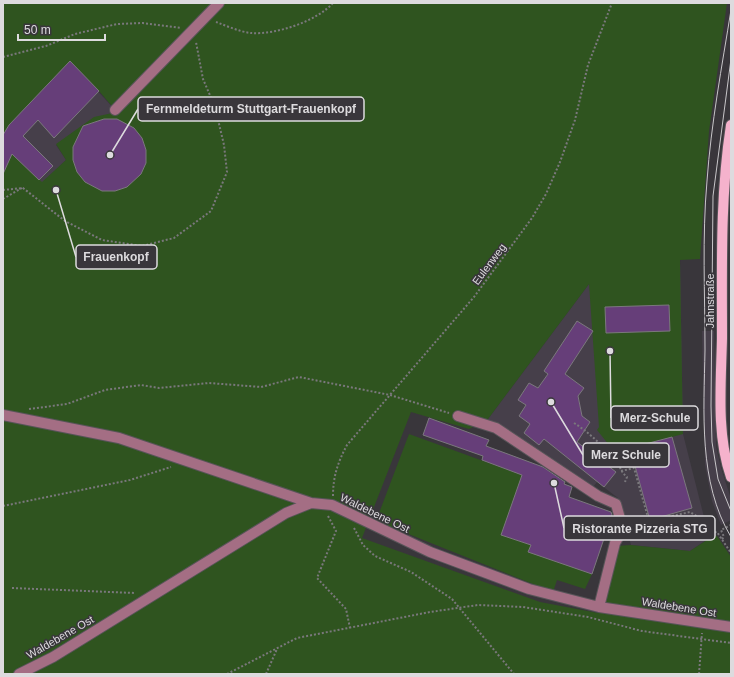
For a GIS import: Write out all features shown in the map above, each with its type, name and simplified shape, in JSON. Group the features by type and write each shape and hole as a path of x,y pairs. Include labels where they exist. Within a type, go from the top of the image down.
{"main road":[{"name":"Jahnstraße","path":"731,125 723,197 721,377 724,451 731,477"}],"street":[{"path":"115,110 219,3"},
{"path":"3,415 47,422 119,438 311,503"},
{"path":"458,416 496,428 571,479 598,496 616,504 623,529 615,543 599,606"},
{"name":"Waldebene Ost","path":"19,674 53,657 286,513 311,503 332,505 430,552 529,589 599,606 731,628"}],"path":[{"path":"215,22 251,33 283,30 321,13 333,3"},
{"name":"Eulenweg","path":"332,505 333,478 338,462 347,445 474,297 523,231 546,194 560,162 575,120 588,64 612,3"},
{"path":"3,57 46,46 75,34 117,24 143,23 193,29 204,79 218,122 227,172 211,211 174,238 142,246 102,240 65,221 23,188 3,190"},
{"path":"3,200 23,188"},
{"path":"25,409 67,404 105,390 141,385 159,388 209,383 261,387 299,377 390,395 458,416"},
{"path":"574,423 587,431 618,464 621,471 627,477 625,482"},
{"path":"3,506 130,480 171,467"},
{"path":"621,471 634,468 648,521 690,512 698,516 710,533"},
{"path":"349,514 363,545 375,556 411,572 452,599 496,650 514,674"},
{"path":"327,515 336,531 317,578 346,609 350,628"},
{"path":"697,525 705,536 710,533 717,532 731,553"},
{"path":"722,539 724,537 721,530 731,525"},
{"path":"12,588 146,594 152,596"},
{"path":"227,674 297,638 458,607 499,605 588,617 642,631 731,643"},
{"path":"699,674 701,639"},
{"path":"266,674 277,649"}],"shaded area":[{"path":"70,61 117,112 56,145 66,160 42,183 12,154 3,135 9,125"},
{"path":"680,260 683,434 704,517 715,534 690,551 631,545 618,498 597,482 593,487 496,428 488,419 601,268"},
{"path":"702,331 714,331 716,447 731,499 731,520 721,525 712,501 705,465"}],"green space":[{"path":"3,3 727,3 709,131 700,259 680,260 683,434 631,448 633,457 621,460 597,430 599,427 589,284 488,419 469,429 411,412 362,538 540,602 598,613 616,546 631,545 690,551 710,538 717,536 731,557 731,674 3,674 3,158 12,154 42,182 66,160 56,144 94,117 117,112 70,61 9,125 3,135"},
{"path":"409,434 522,475 501,535 531,545 529,551 592,574 585,589 557,580 553,592 376,521"}],"building":[{"path":"70,61 99,91 54,138 38,120 23,136 53,166 39,180 12,154 3,174 3,135 9,125"},
{"path":"104,119 117,119 134,128 142,138 146,150 146,163 141,174 127,187 115,191 102,191 85,182 77,172 73,160 73,147 83,126"},
{"path":"669,305 670,331 606,333 605,307"},
{"path":"577,321 593,331 565,374 584,388 578,396 582,416 590,422 577,442 616,472 604,487 544,439 539,445 524,433 530,424 519,416 526,405 518,400 529,383 538,388 548,374 544,371"},
{"path":"429,418 489,440 486,446 543,467 565,482 564,484 572,487 569,497 611,512 612,515 592,574 528,552 531,545 501,535 522,475 482,460 483,456 423,435"},
{"path":"672,437 692,508 650,520 630,448"}],"tram line":[{"path":"731,10 714,117 709,160 705,202 704,244 705,446 713,493 720,516 731,537"},
{"path":"731,59 713,196 711,406 712,442 718,479 731,511"}],"place":[{"name":"Fernmeldeturm Stuttgart-Frauenkopf","path":"110,155"},
{"name":"Frauenkopf","path":"56,190"},
{"name":"Merz-Schule","path":"610,351"},
{"name":"Merz Schule","path":"551,402"},
{"name":"Ristorante Pizzeria STG","path":"554,483"}]}
